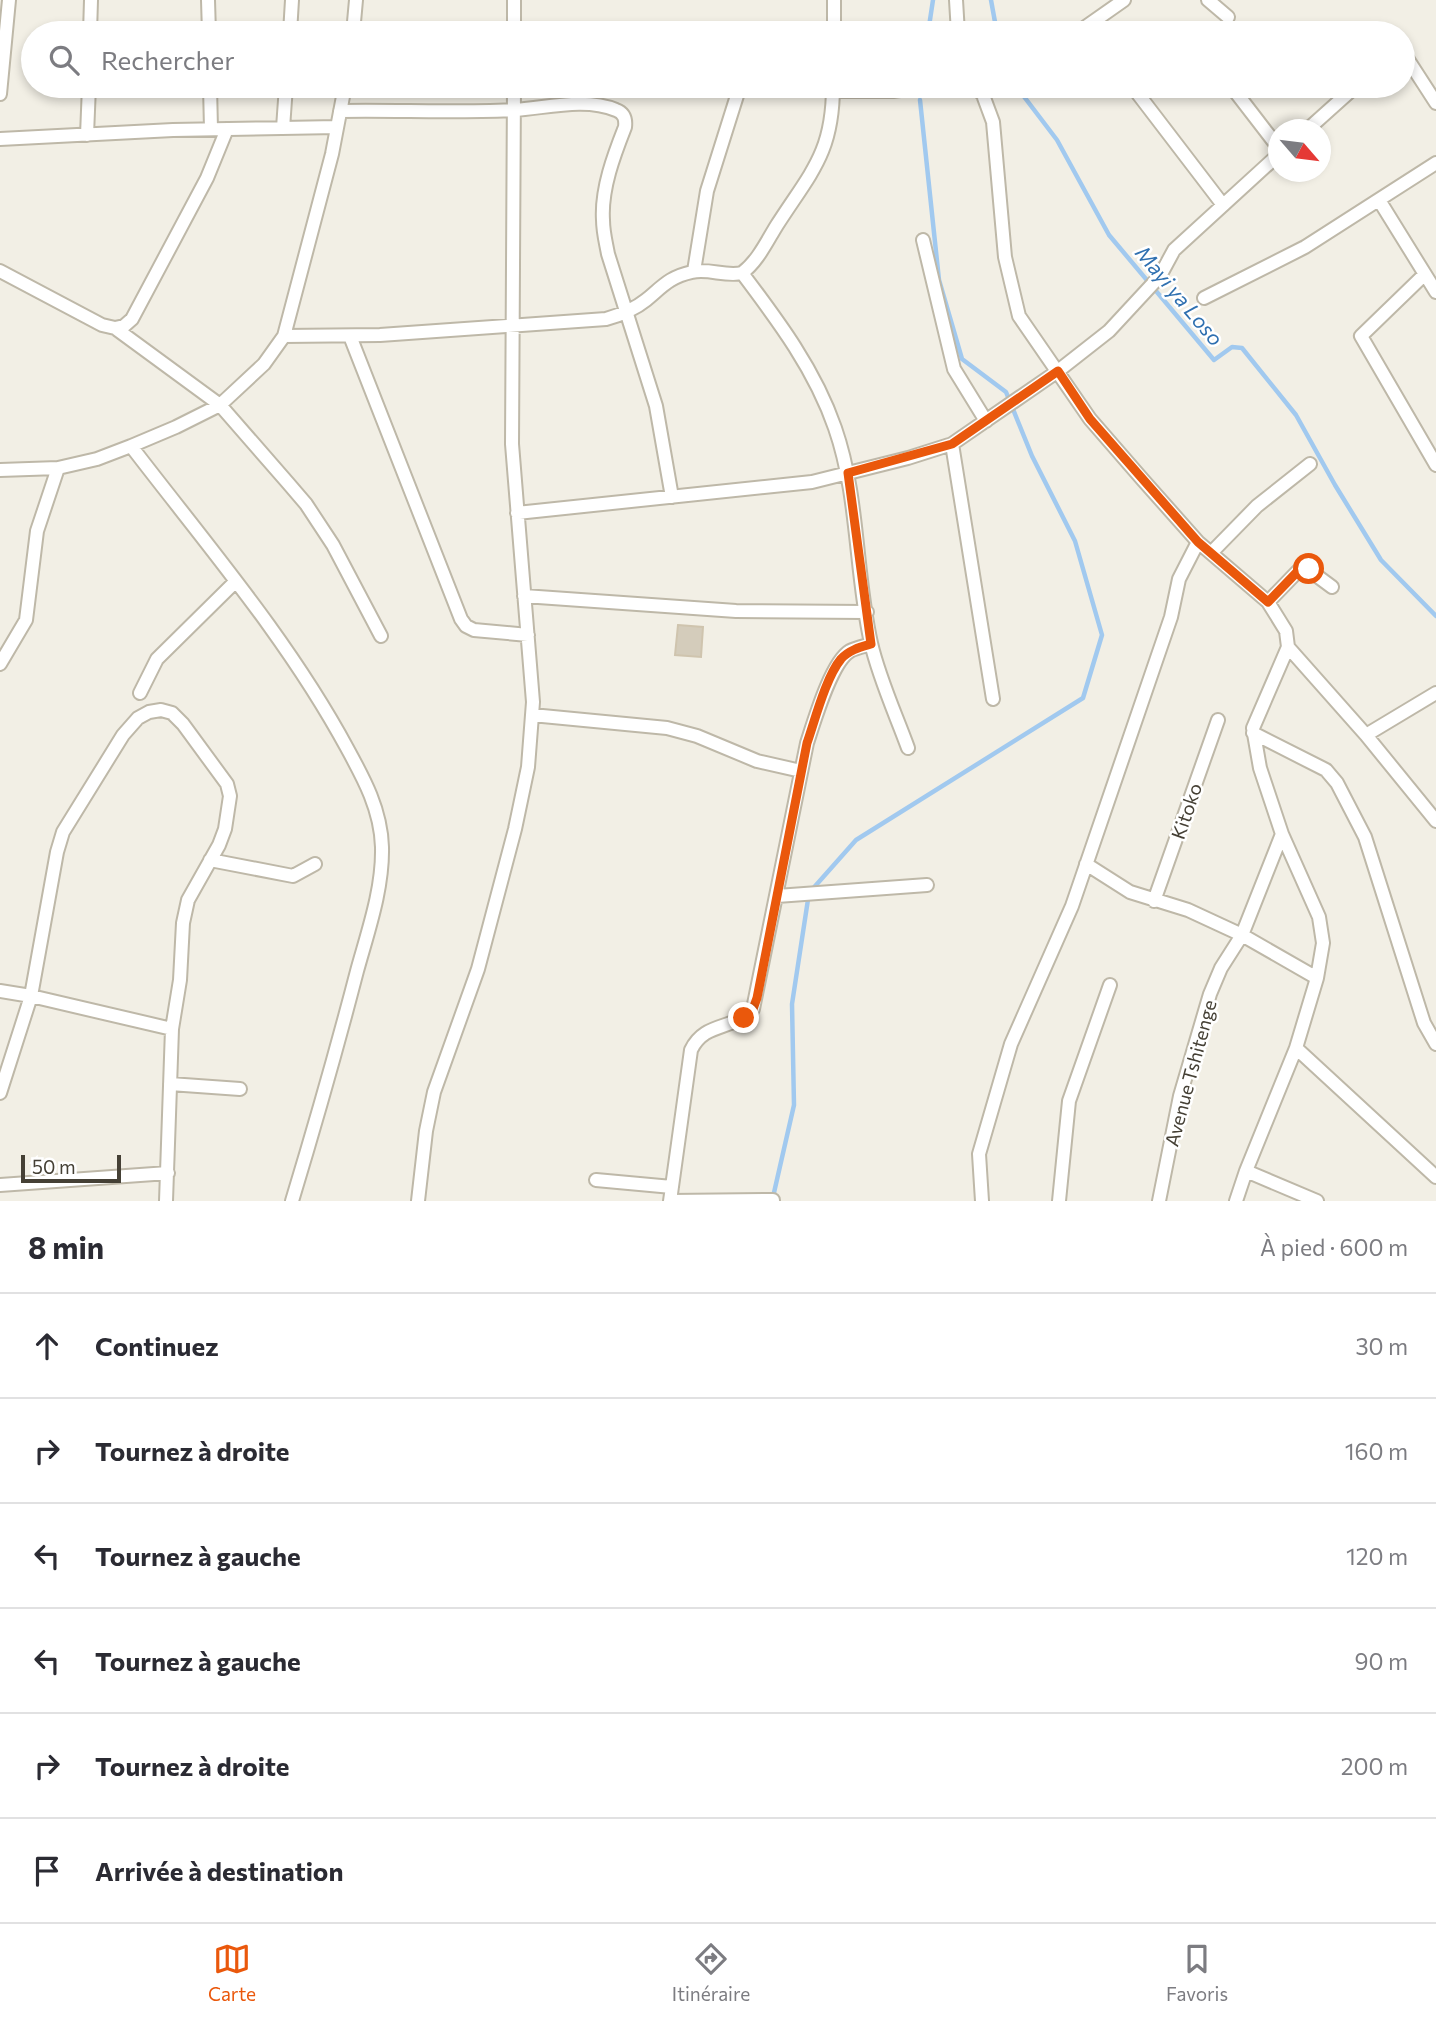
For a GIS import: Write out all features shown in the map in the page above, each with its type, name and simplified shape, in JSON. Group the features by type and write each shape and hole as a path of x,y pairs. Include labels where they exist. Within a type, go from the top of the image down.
{"street":[{"path":"0,94 9,0"},
{"path":"90,21 91,0"},
{"path":"208,0 209,21"},
{"path":"291,21 292,0"},
{"path":"354,21 356,0"},
{"path":"514,0 514,21"},
{"path":"834,0 834,21"},
{"path":"956,0 957,21"},
{"path":"1098,21 1124,0"},
{"path":"1208,0 1228,17"},
{"path":"1415,71 1436,103"},
{"path":"87,135 89,98"},
{"path":"210,98 211,130"},
{"path":"283,128 285,98"},
{"path":"0,470 58,468 97,459 131,446 220,405 264,364 284,336 332,154 343,98"},
{"path":"418,1201 426,1131 434,1092 478,969 515,829 528,767 532,715 512,444 514,98"},
{"path":"694,271 708,191 736,98"},
{"path":"284,336 350,336 606,319 646,301 656,289 668,281 694,271 742,273 758,256 815,170 831,129 833,98"},
{"path":"985,98 993,122 1005,257 1019,316 1090,419 1198,542 1268,602 1286,631 1288,647 1256,716 1253,733 1260,768 1282,834 1322,930 1323,943 1317,978 1296,1048 1236,1201"},
{"path":"1141,98 1223,205"},
{"path":"1240,98 1268,133"},
{"path":"1318,119 1340,98"},
{"path":"340,111 514,110 569,104 599,105 617,110 626,120 607,185 602,218 608,254 656,406 672,497"},
{"path":"0,139 337,127"},
{"path":"114,328 124,326 140,306 173,238 207,178 227,129"},
{"path":"1204,298 1305,247 1436,163"},
{"path":"517,513 812,482 952,444 1058,371 1109,331 1160,276 1174,250 1268,165"},
{"path":"1379,200 1436,292"},
{"path":"923,240 954,369 986,421"},
{"path":"0,271 102,325 114,328 220,405 306,505 345,567 381,636"},
{"path":"742,273 799,353 821,392 836,429 848,473 871,644 908,748"},
{"path":"1425,274 1361,336 1436,465"},
{"path":"350,336 461,619 466,626 474,630 528,635"},
{"path":"952,444 993,699"},
{"path":"131,446 279,638 329,714 371,793 379,820 382,846 379,883 372,915 332,1067 292,1201"},
{"path":"1211,553 1257,506 1311,464"},
{"path":"0,664 26,620 37,531 58,468"},
{"path":"982,1201 979,1154 1012,1044 1072,906 1171,617 1179,579 1198,542"},
{"path":"1268,602 1305,567 1332,587"},
{"path":"140,693 157,659 235,582"},
{"path":"524,596 736,611 867,612"},
{"path":"773,1200 670,1201 691,1050 696,1038 707,1030 744,1018 753,1009 807,743 821,702 841,659 850,651 871,644"},
{"path":"1288,647 1366,735 1436,821"},
{"path":"1366,735 1436,693"},
{"path":"0,1093 31,996 63,832 123,735 138,718 161,710 172,713 227,784 230,796 225,829 188,900 183,923 180,980 172,1029 166,1201"},
{"path":"532,715 667,728 697,736 766,764 801,771"},
{"name":"Kitoko","path":"1154,901 1218,720"},
{"path":"1253,733 1326,770 1337,783 1365,837 1424,1023 1436,1044"},
{"name":"Avenue Tshitenge","path":"1160,1201 1180,1096 1210,994 1221,968 1242,935 1282,834"},
{"path":"210,860 293,876 315,864"},
{"path":"1086,864 1130,892 1188,910 1242,935 1317,978"},
{"path":"777,896 927,886"},
{"path":"1059,1201 1069,1101 1110,985"},
{"path":"0,991 172,1029"},
{"path":"1296,1048 1436,1177"},
{"path":"170,1084 240,1089"},
{"path":"1246,1171 1317,1201"},
{"path":"0,1185 168,1173"},
{"path":"596,1180 672,1186"}],"building":[{"path":"678,625 703,627 701,657 675,655"}],"waterway":[{"path":"930,21 933,0"},
{"name":"Mayi ya Loso","path":"991,0 995,21"},
{"name":"Mayi ya Loso","path":"1025,98 1057,140 1109,235 1214,360 1232,347 1242,348 1296,415 1381,560 1436,616"},
{"path":"773,1197 794,1105 792,1004 809,893 856,840 1083,698 1102,635 1075,541 1032,456 1006,392 962,359 939,280 920,100"}],"route":[{"path":"744,1018 753,1009 757,998 807,743 821,702 841,659 850,651 871,644 848,473 952,444 1058,371 1090,419 1198,542 1268,602 1298,571 1305,567 1309,569"}]}
